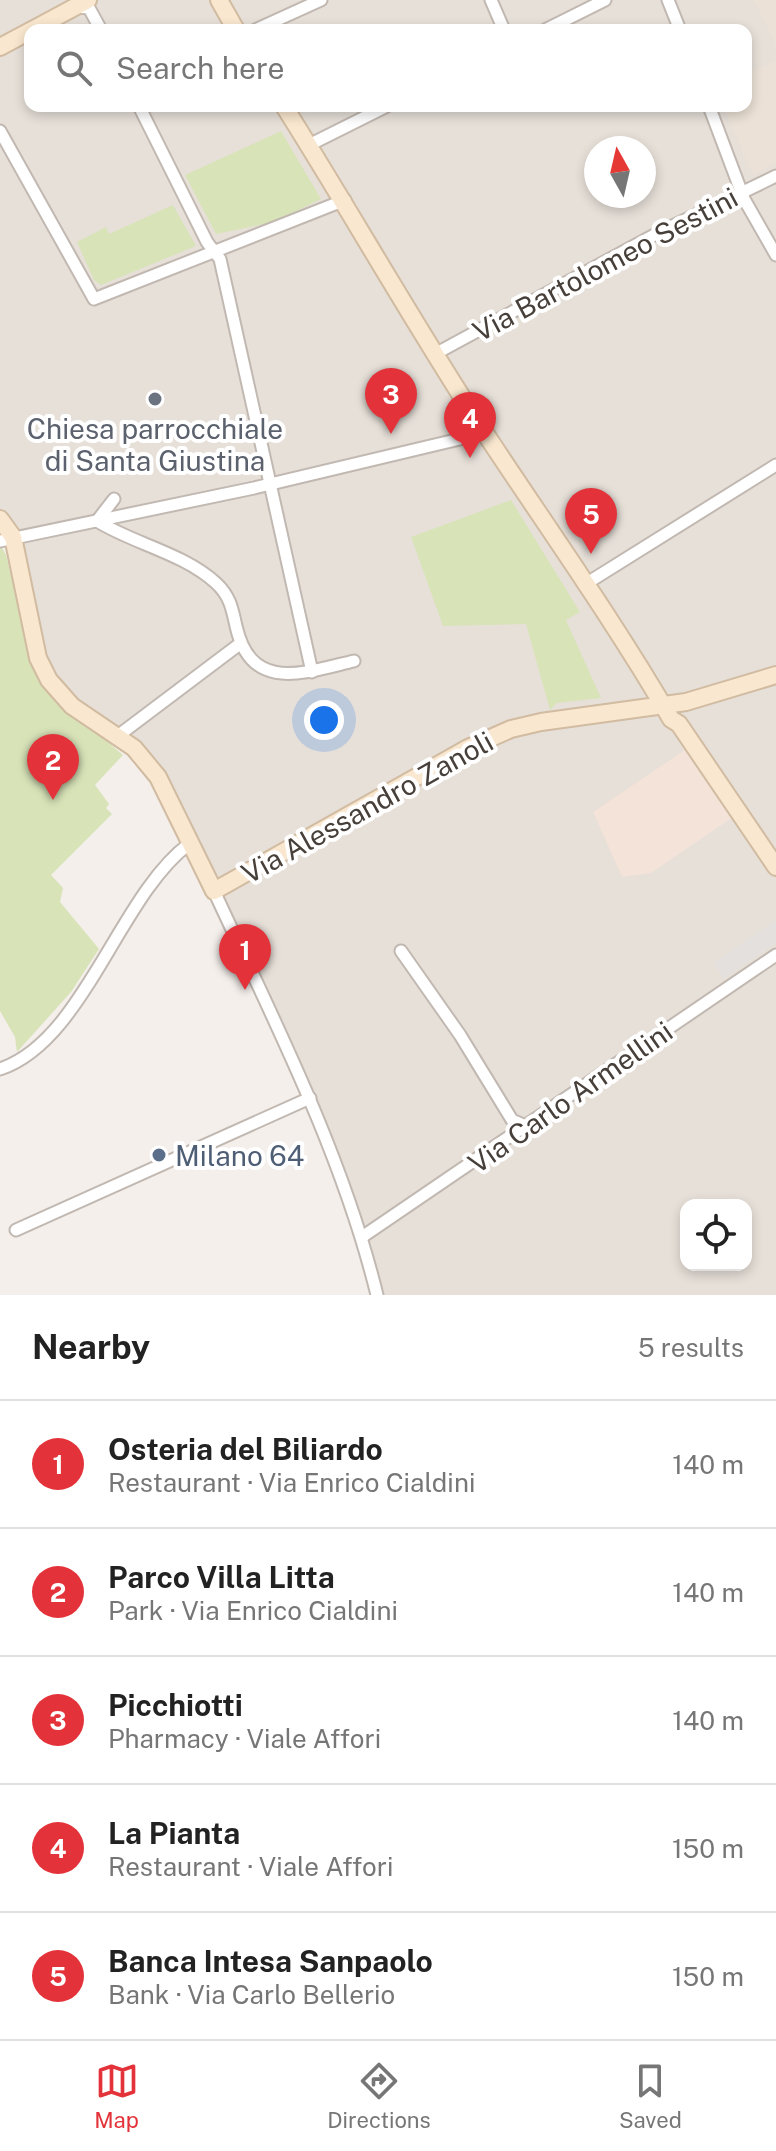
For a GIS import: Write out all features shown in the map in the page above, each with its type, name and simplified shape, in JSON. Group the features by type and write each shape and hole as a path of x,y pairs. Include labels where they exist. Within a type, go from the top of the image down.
{"street":[{"path":"219,0 233,24"},
{"path":"268,24 321,0"},
{"path":"491,0 501,24"},
{"path":"557,24 605,0"},
{"path":"668,0 678,24"},
{"path":"44,24 82,4 89,8 98,24"},
{"path":"0,47 24,35"},
{"path":"142,112 213,251 220,259 265,480 312,672"},
{"path":"288,112 345,200 485,433 664,706 776,867"},
{"path":"309,145 375,112"},
{"path":"711,112 741,193 776,255"},
{"path":"0,131 94,299 345,200"},
{"name":"Via Bartolomeo Sestini","path":"435,354 656,234 776,176"},
{"path":"6,539 485,433"},
{"path":"584,585 776,465"},
{"path":"97,521 114,499"},
{"path":"0,519 40,664 72,706 134,748 158,777 214,891 310,1098 362,1237 377,1295"},
{"path":"97,521 142,545 188,563 215,582 233,608 241,643 256,667 272,674 312,672 354,661"},
{"path":"115,738 241,643"},
{"name":"Via Alessandro Zanoli","path":"214,891 468,748 511,729 541,722 664,706 776,675"},
{"path":"0,1069 26,1059 39,1047 89,983 161,868 189,844"},
{"path":"401,951 460,1035 512,1120 528,1127"},
{"name":"Via Carlo Armellini","path":"362,1237 528,1127 776,955"},
{"path":"16,1230 310,1098"}],"shaded area":[{"path":"0,0 87,0 42,24 24,24 24,33 0,46"},
{"path":"92,0 218,0 232,24 46,24"},
{"path":"220,0 776,0 776,674 664,704 289,112 752,112 752,24 234,24"},
{"path":"754,0 776,0 776,45"},
{"path":"24,36 24,112 287,112 666,707 776,676 776,1295 377,1295 351,1202 159,776 50,679 0,522 0,49"},
{"path":"776,61 776,163 753,175 726,112 752,112 752,71"},
{"path":"692,745 739,813 651,873 622,877 593,812"},
{"path":"776,920 776,943 724,978 714,963"}],"green space":[{"path":"281,131 321,199 274,222 216,234 185,175"},
{"path":"173,205 196,246 101,285 94,280 77,242 106,227 109,234"},
{"path":"511,500 580,612 566,620 601,698 557,703 550,710 526,624 443,626 411,537"},
{"path":"0,544 6,555 35,672 46,689 123,755 95,785 109,804 106,808 112,814 51,875 63,888 60,902 99,949 71,992 17,1052 15,1037 0,1011"}],"place":[{"name":"Chiesa parrocchiale di Santa Giustina","path":"155,399"},
{"name":"Picchiotti","path":"391,434"},
{"name":"La Pianta","path":"470,458"},
{"name":"Banca Intesa Sanpaolo","path":"591,554"},
{"name":"Parco Villa Litta","path":"53,800"},
{"name":"Osteria del Biliardo","path":"245,990"},
{"name":"Milano 64","path":"159,1155"}]}
